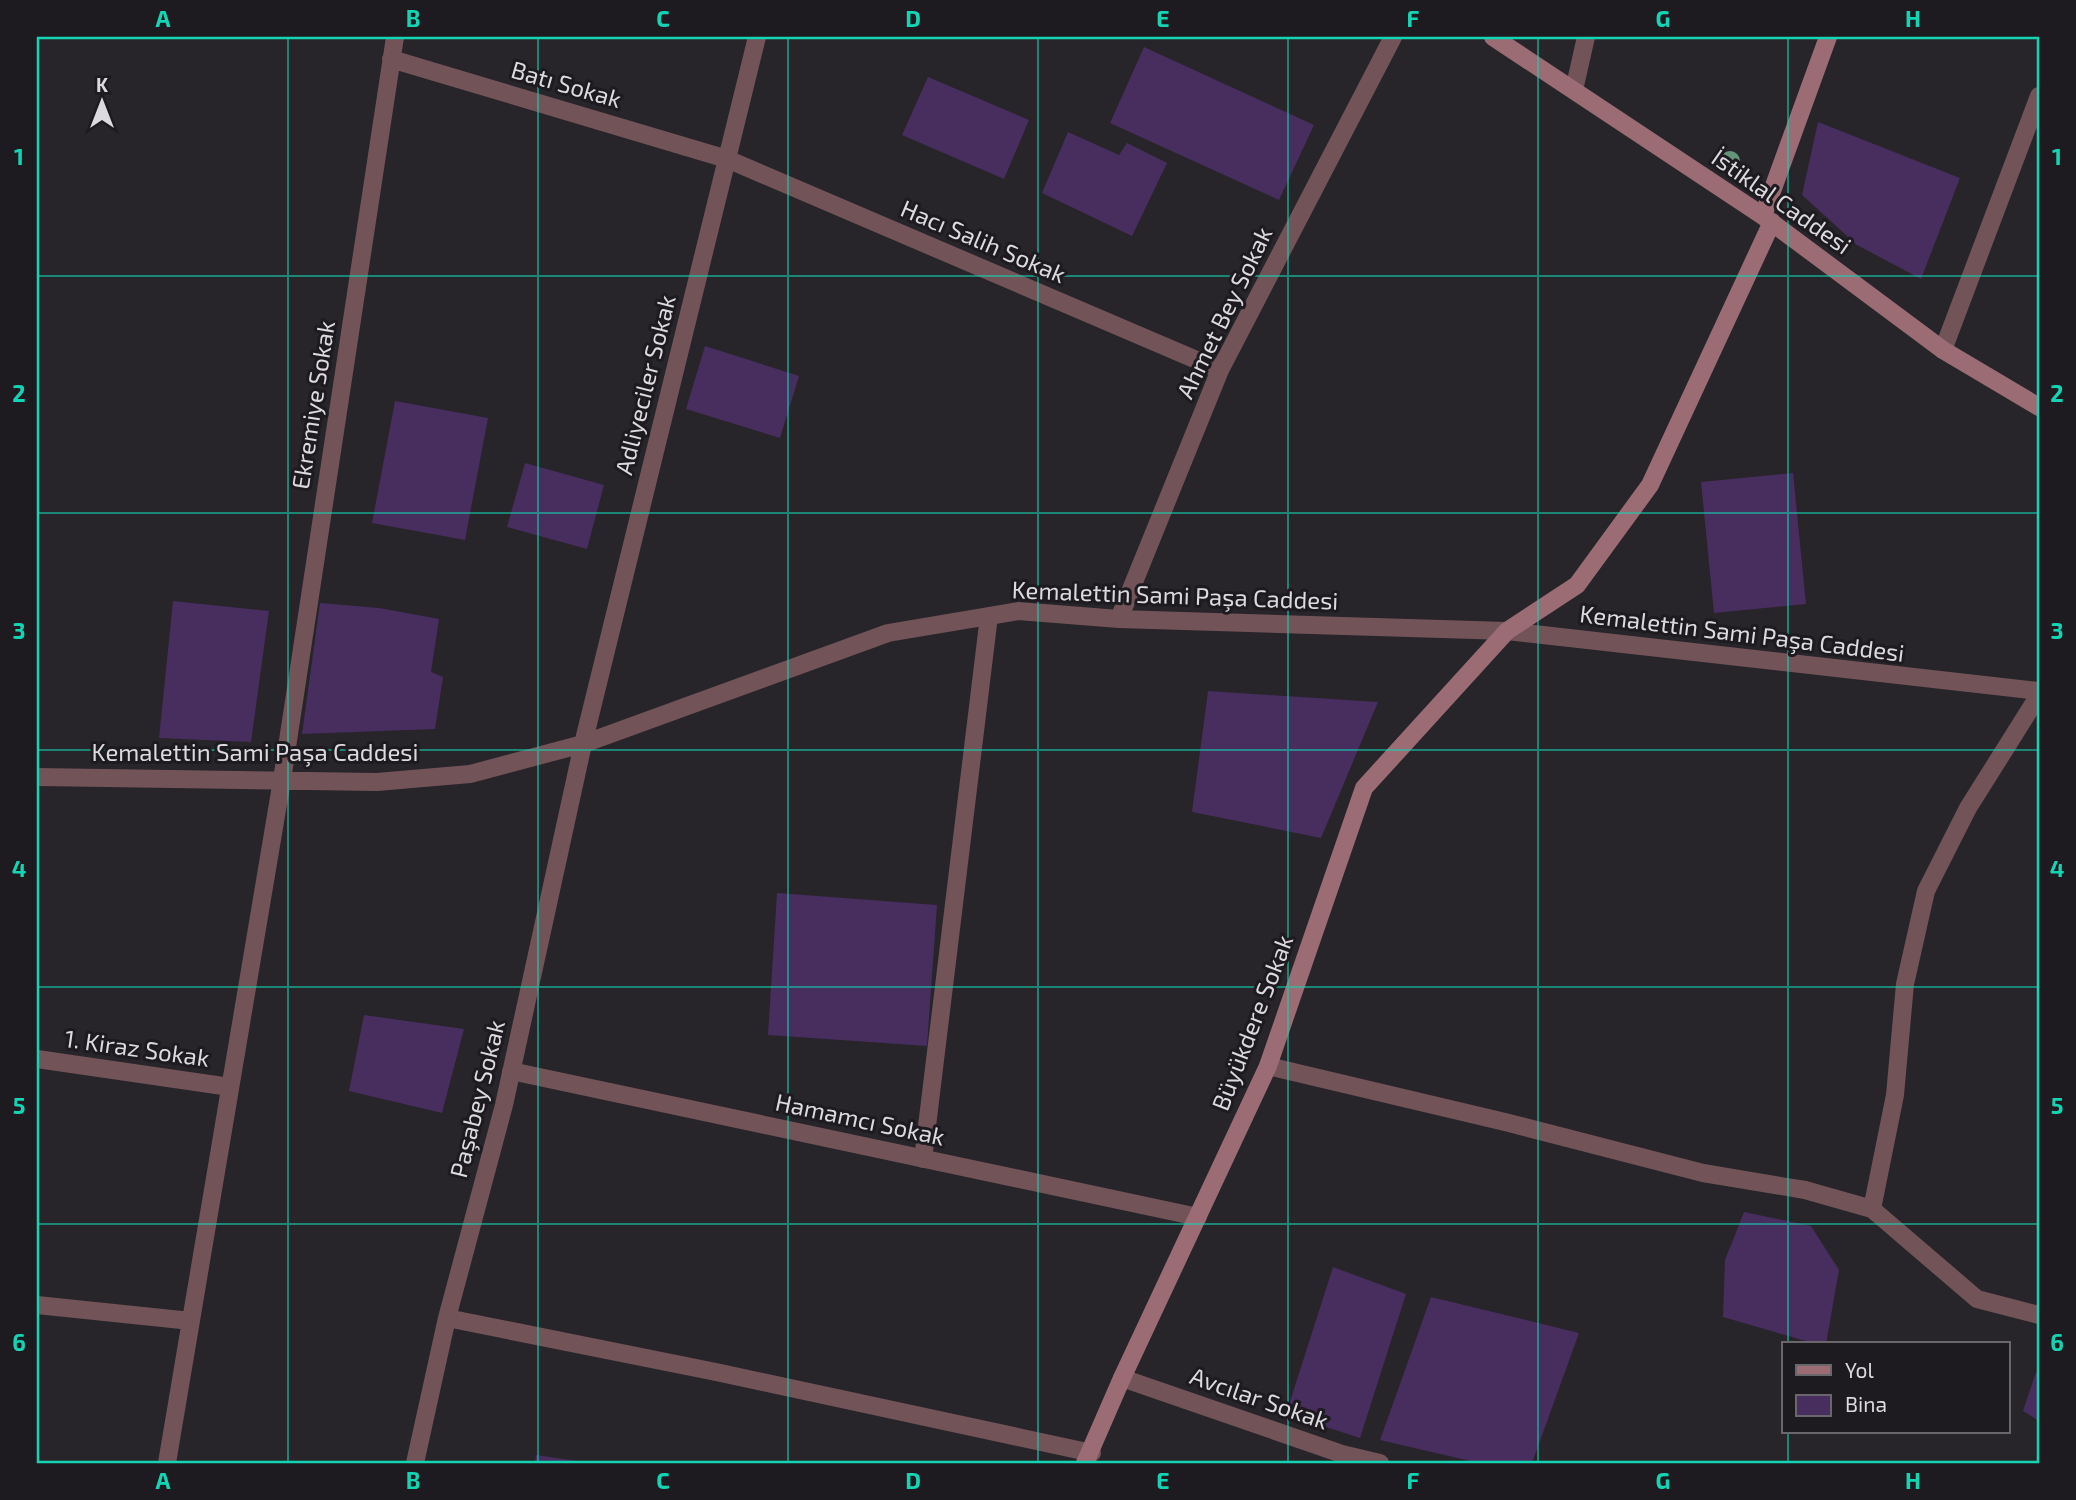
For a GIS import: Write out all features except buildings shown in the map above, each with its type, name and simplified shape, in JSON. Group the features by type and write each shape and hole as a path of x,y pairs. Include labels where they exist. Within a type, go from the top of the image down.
{"street":[{"name":"Ekremiye Sokak","path":"167,1463 282,780 395,37"},
{"name":"Adliyeciler Sokak","path":"583,744 757,37"},
{"name":"Ahmet Bey Sokak","path":"1119,619 1220,370 1393,37"},
{"name":"İstiklal Caddesi","path":"1493,37 1768,219 1943,350 2039,407"},
{"path":"1574,90 1586,37"},
{"name":"Büyükdere Sokak","path":"1089,1458 1122,1378 1268,1066 1364,788 1507,631 1577,585 1650,485 1768,219 1828,37"},
{"name":"Batı Sokak","path":"391,59 727,159"},
{"path":"1943,350 2039,96"},
{"name":"Hacı Salih Sokak","path":"727,159 1220,370"},
{"name":"Kemalettin Sami Paşa Caddesi","path":"37,777 377,782 470,774 583,744 888,633 1017,611 1119,619 1507,631 2039,693"},
{"path":"923,1158 989,616"},
{"path":"1872,1209 1895,1095 1905,984 1926,891 1968,808 2039,693"},
{"name":"Paşabey Sokak","path":"415,1463 447,1318 511,1071 583,744"},
{"name":"1. Kiraz Sokak","path":"37,1059 230,1087"},
{"path":"1268,1066 1505,1122 1703,1173 1805,1190 1872,1209 1978,1299 2039,1315"},
{"name":"Hamamcı Sokak","path":"511,1071 1198,1217"},
{"path":"37,1305 191,1321"},
{"path":"447,1318 729,1374 1089,1458"},
{"name":"Avcılar Sokak","path":"1122,1378 1341,1459 1380,1463"}]}
